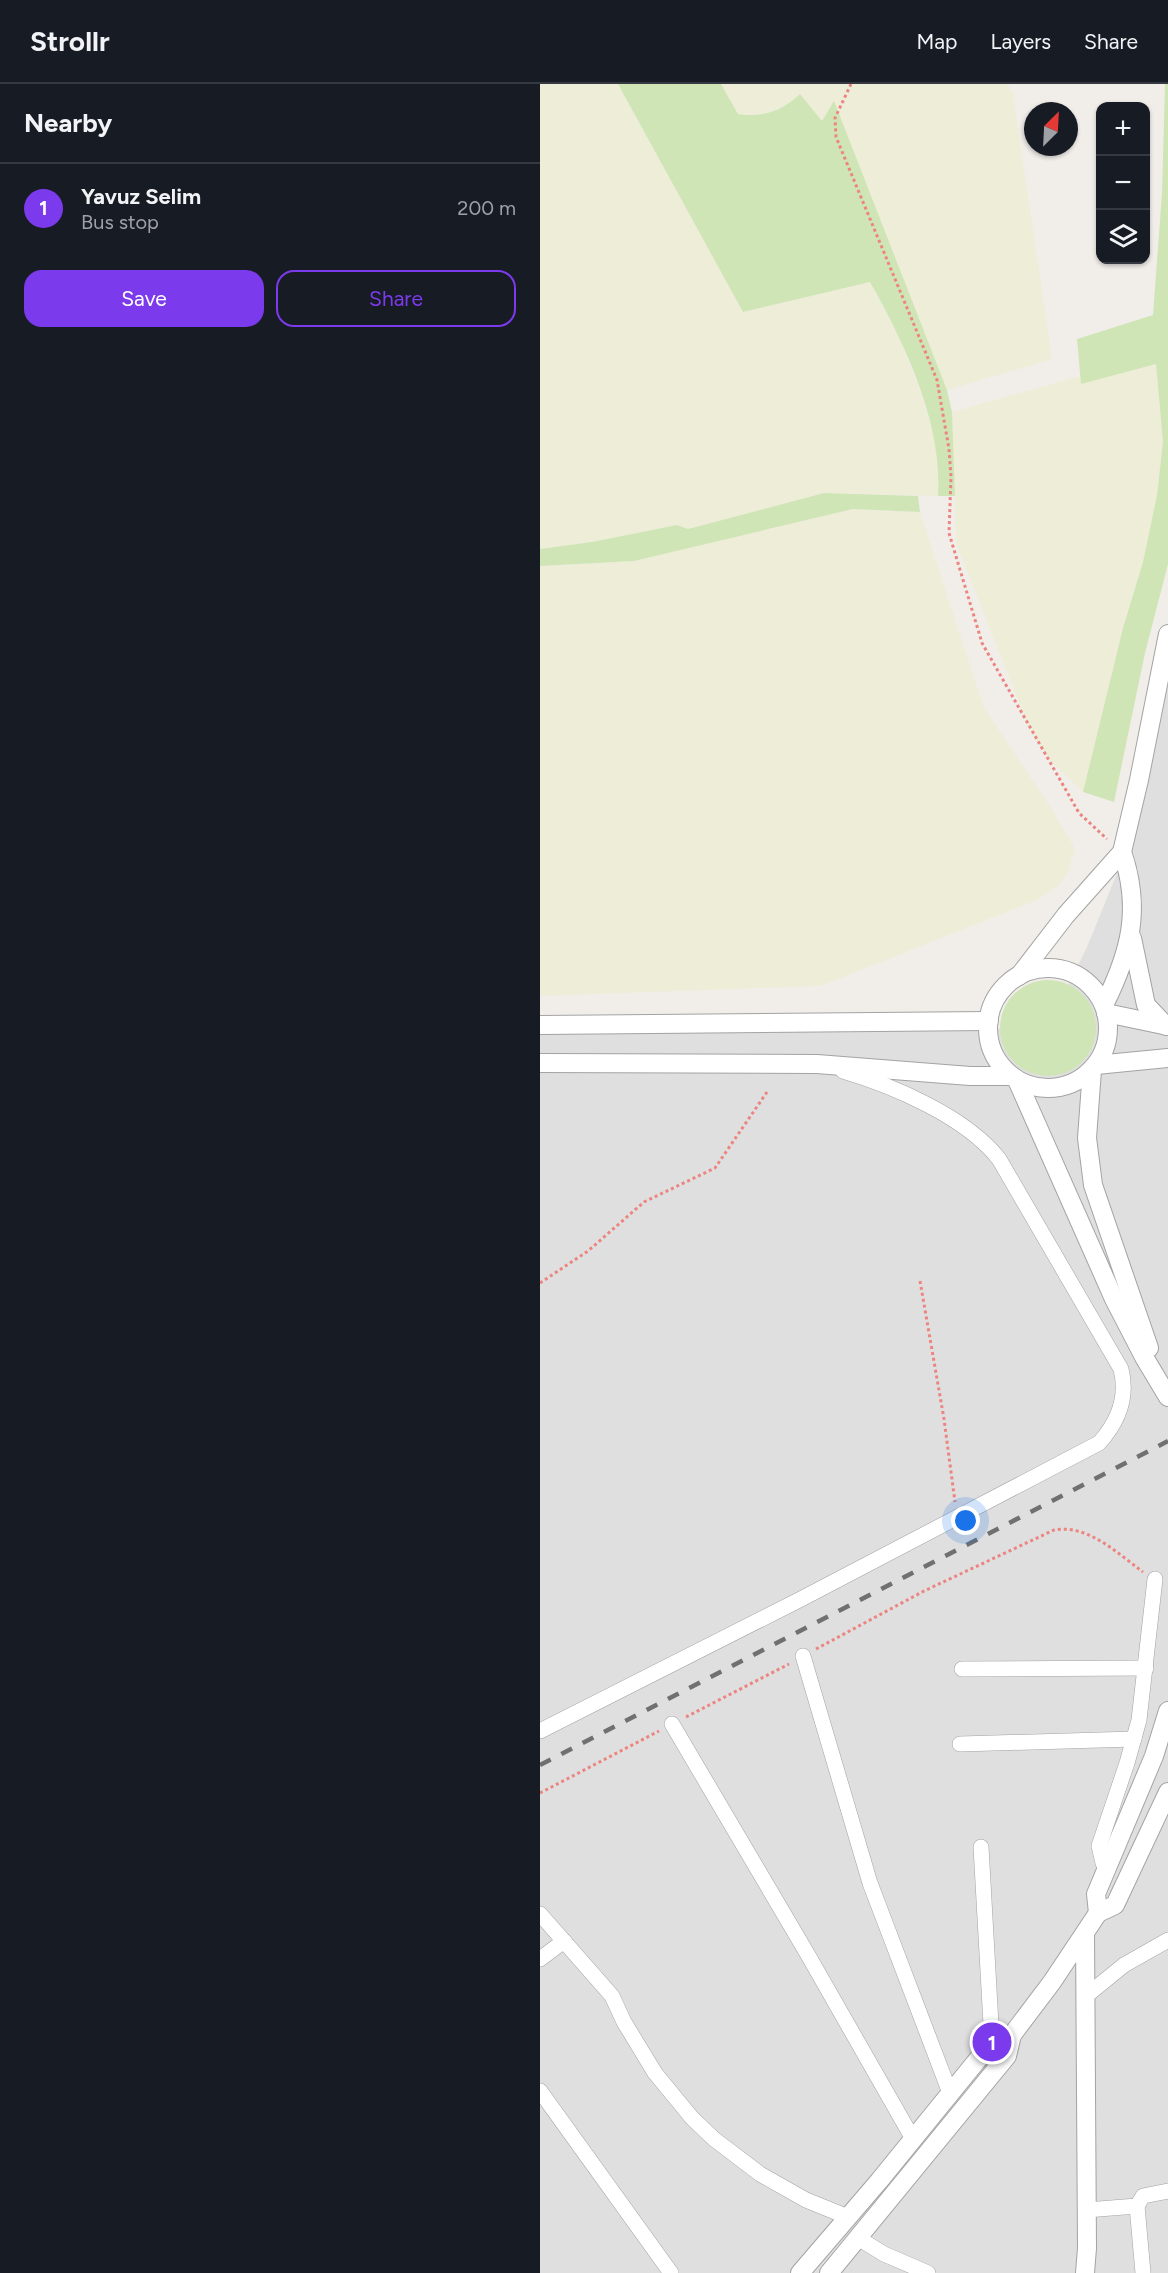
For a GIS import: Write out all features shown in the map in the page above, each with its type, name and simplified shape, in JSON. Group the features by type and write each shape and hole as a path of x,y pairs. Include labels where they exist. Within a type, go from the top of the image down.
{"street":[{"path":"1168,634 1122,852 1066,915 1019,976 1000,992 989,1021 989,1040 999,1063 1015,1078 1029,1085 1053,1088 1077,1081 1094,1067 1168,1058"},
{"path":"1105,1009 1131,932 1133,899 1122,852"},
{"path":"1131,932 1146,1005 1167,1026"},
{"path":"1019,976 1043,969 1068,972 1089,985 1105,1009 1107,1042 1094,1067 1087,1138 1093,1185 1165,1392"},
{"path":"1105,1009 1167,1026"},
{"path":"540,1024 989,1021"},
{"path":"540,1063 817,1064 1015,1078"},
{"path":"540,1731 1099,1443 1112,1427 1120,1408 1124,1387 1121,1369 999,1159 987,1143 952,1119 900,1092 863,1077 817,1064"},
{"path":"1015,1078 1118,1308 1165,1392"},
{"path":"1107,1869 1103,1863 1099,1846 1134,1739 1146,1668 1155,1580"},
{"path":"803,1656 870,1882 950,2093"},
{"path":"962,1669 1146,1668"},
{"path":"1098,1913 1096,1894 1154,1756 1168,1711"},
{"path":"672,1724 913,2139"},
{"path":"960,1744 1134,1739"},
{"path":"829,2273 1007,2056 1012,2035 1098,1913 1115,1905 1168,1792"},
{"path":"981,1847 992,2042"},
{"path":"540,1914 612,1996 629,2031 655,2073 692,2118 714,2139 760,2174 806,2200 848,2217"},
{"path":"1085,1933 1087,2248 1085,2273"},
{"path":"1086,1996 1124,1965 1168,1940"},
{"path":"540,1959 564,1941"},
{"path":"800,2273 992,2042 1012,2035"},
{"path":"540,2091 670,2273"},
{"path":"1143,2273 1137,2206 1143,2196 1168,2191"},
{"path":"1086,2210 1137,2206"},
{"path":"858,2238 884,2254 928,2273"}],"path":[{"path":"851,84 835,118 836,137 937,380 949,449 951,477 949,533 982,643 1079,813 1122,852"},
{"path":"540,1283 588,1251 644,1202 715,1168 766,1092"},
{"path":"920,1281 944,1419 957,1517"},
{"path":"540,1793 924,1591 1054,1530 1071,1529 1087,1534 1155,1580"}],"shaded area":[{"path":"1168,625 1168,2273 540,2273 540,1025 1047,1029 1087,947 1120,866"}],"green space":[{"path":"540,84 618,84 743,312 870,282 899,337 922,395 936,444 938,496 824,493 688,529 677,525 592,542 540,549"},
{"path":"618,84 721,84 738,114 747,115 763,114 779,109 800,94 822,121 834,101 947,390 952,412 955,496 938,496 938,469 928,413 908,358 870,282 743,312"},
{"path":"721,84 1008,84 1013,94 1052,359 947,390 834,102 822,122 800,94 791,102 769,113 738,114"},
{"path":"1165,84 1168,84 1168,564 1145,653 1114,802 1083,792 1123,628 1143,562 1157,495 1163,442 1156,364 1081,384 1077,339 1153,315 1162,193"},
{"path":"1156,364 1163,442 1157,495 1143,562 1123,628 1083,792 1051,761 1031,733 956,543 952,412 1080,376 1081,383"},
{"path":"824,493 918,496 920,512 853,509 634,561 540,566 540,549 592,542 677,525 688,529"},
{"path":"853,509 920,512 984,708 1051,808 1075,849 1067,874 1060,884 1039,899 821,986 540,996 540,566 634,561"},
{"path":"1048,980 1066,983 1082,994 1093,1010 1096,1028 1093,1046 1082,1062 1066,1073 1048,1076 1030,1073 1014,1062 1003,1046 1000,1028 1003,1010 1014,994 1030,983"}],"railway":[{"path":"540,1765 1168,1441"}],"place":[{"name":"Yavuz Selim","path":"992,2042"}]}
